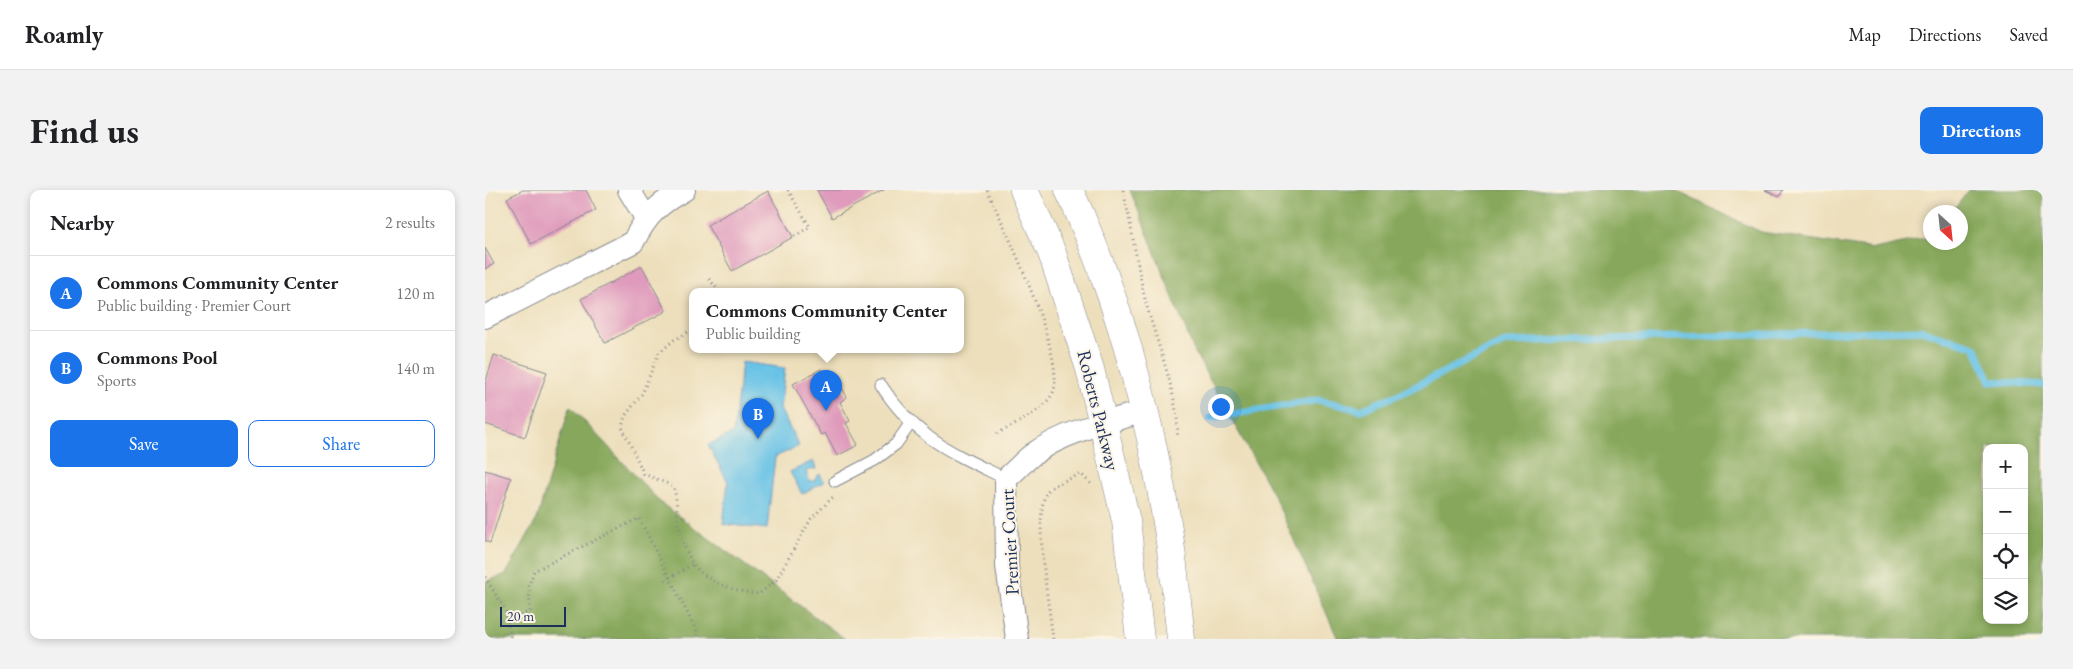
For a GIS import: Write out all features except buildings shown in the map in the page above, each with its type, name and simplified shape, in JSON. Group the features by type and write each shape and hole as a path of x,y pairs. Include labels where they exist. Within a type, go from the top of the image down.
{"main road":[{"name":"Roberts Parkway","path":"1024,190 1051,253 1090,369 1126,521 1140,639"},
{"path":"1069,190 1102,272 1126,345 1143,412 1169,531 1181,639"}],"street":[{"path":"629,190 645,218"},
{"path":"485,318 633,242 645,218 663,201 683,190"},
{"name":"Premier Court","path":"1017,639 1007,566 1006,479 1032,455 1066,436 1103,422 1143,412"}],"lane":[{"path":"881,385 896,408 910,424 930,439 1006,479"},
{"path":"835,480 875,460 896,444 910,424"}],"path":[{"path":"788,190 810,227 793,237"},
{"path":"987,190 1031,291 1054,372 1054,390 1050,398 1032,414 994,435"},
{"path":"1123,190 1146,303 1175,408 1179,429 1176,447"},
{"path":"709,279 717,288"},
{"path":"689,332 674,340 659,352 642,394 625,416 622,427 644,474 673,486 679,527 693,564 699,571 723,586 759,594 776,580 811,519 842,489 851,473"},
{"path":"1053,639 1041,535 1042,506 1046,493 1053,487 1081,474 1095,488"},
{"path":"507,622 530,611 529,585 534,572 639,518 697,632 697,639"},
{"path":"665,580 693,564"},
{"path":"485,577 506,611 509,639"}],"green space":[{"path":"1130,190 1674,190 1761,232 1874,249 1923,238 1923,250 1968,250 1968,205 1957,205 1969,190 2043,190 2043,639 1338,639 1275,498 1195,353"},
{"path":"570,406 661,503 845,639 485,639 485,582 506,574 537,519"}],"water":[{"path":"742,362 785,368 780,409 799,446 775,457 767,529 723,524 728,482 708,445 733,433"},
{"path":"813,461 816,469 806,471 809,481 815,481 816,477 820,474 824,482 802,494 790,472"}],"waterway":[{"path":"1210,418 1319,400 1361,410 1402,393 1505,342 1921,330 1975,347 1990,381 2043,385"}],"place":[{"name":"Commons Community Center","path":"826,411"},
{"name":"Commons Pool","path":"758,439"}]}
